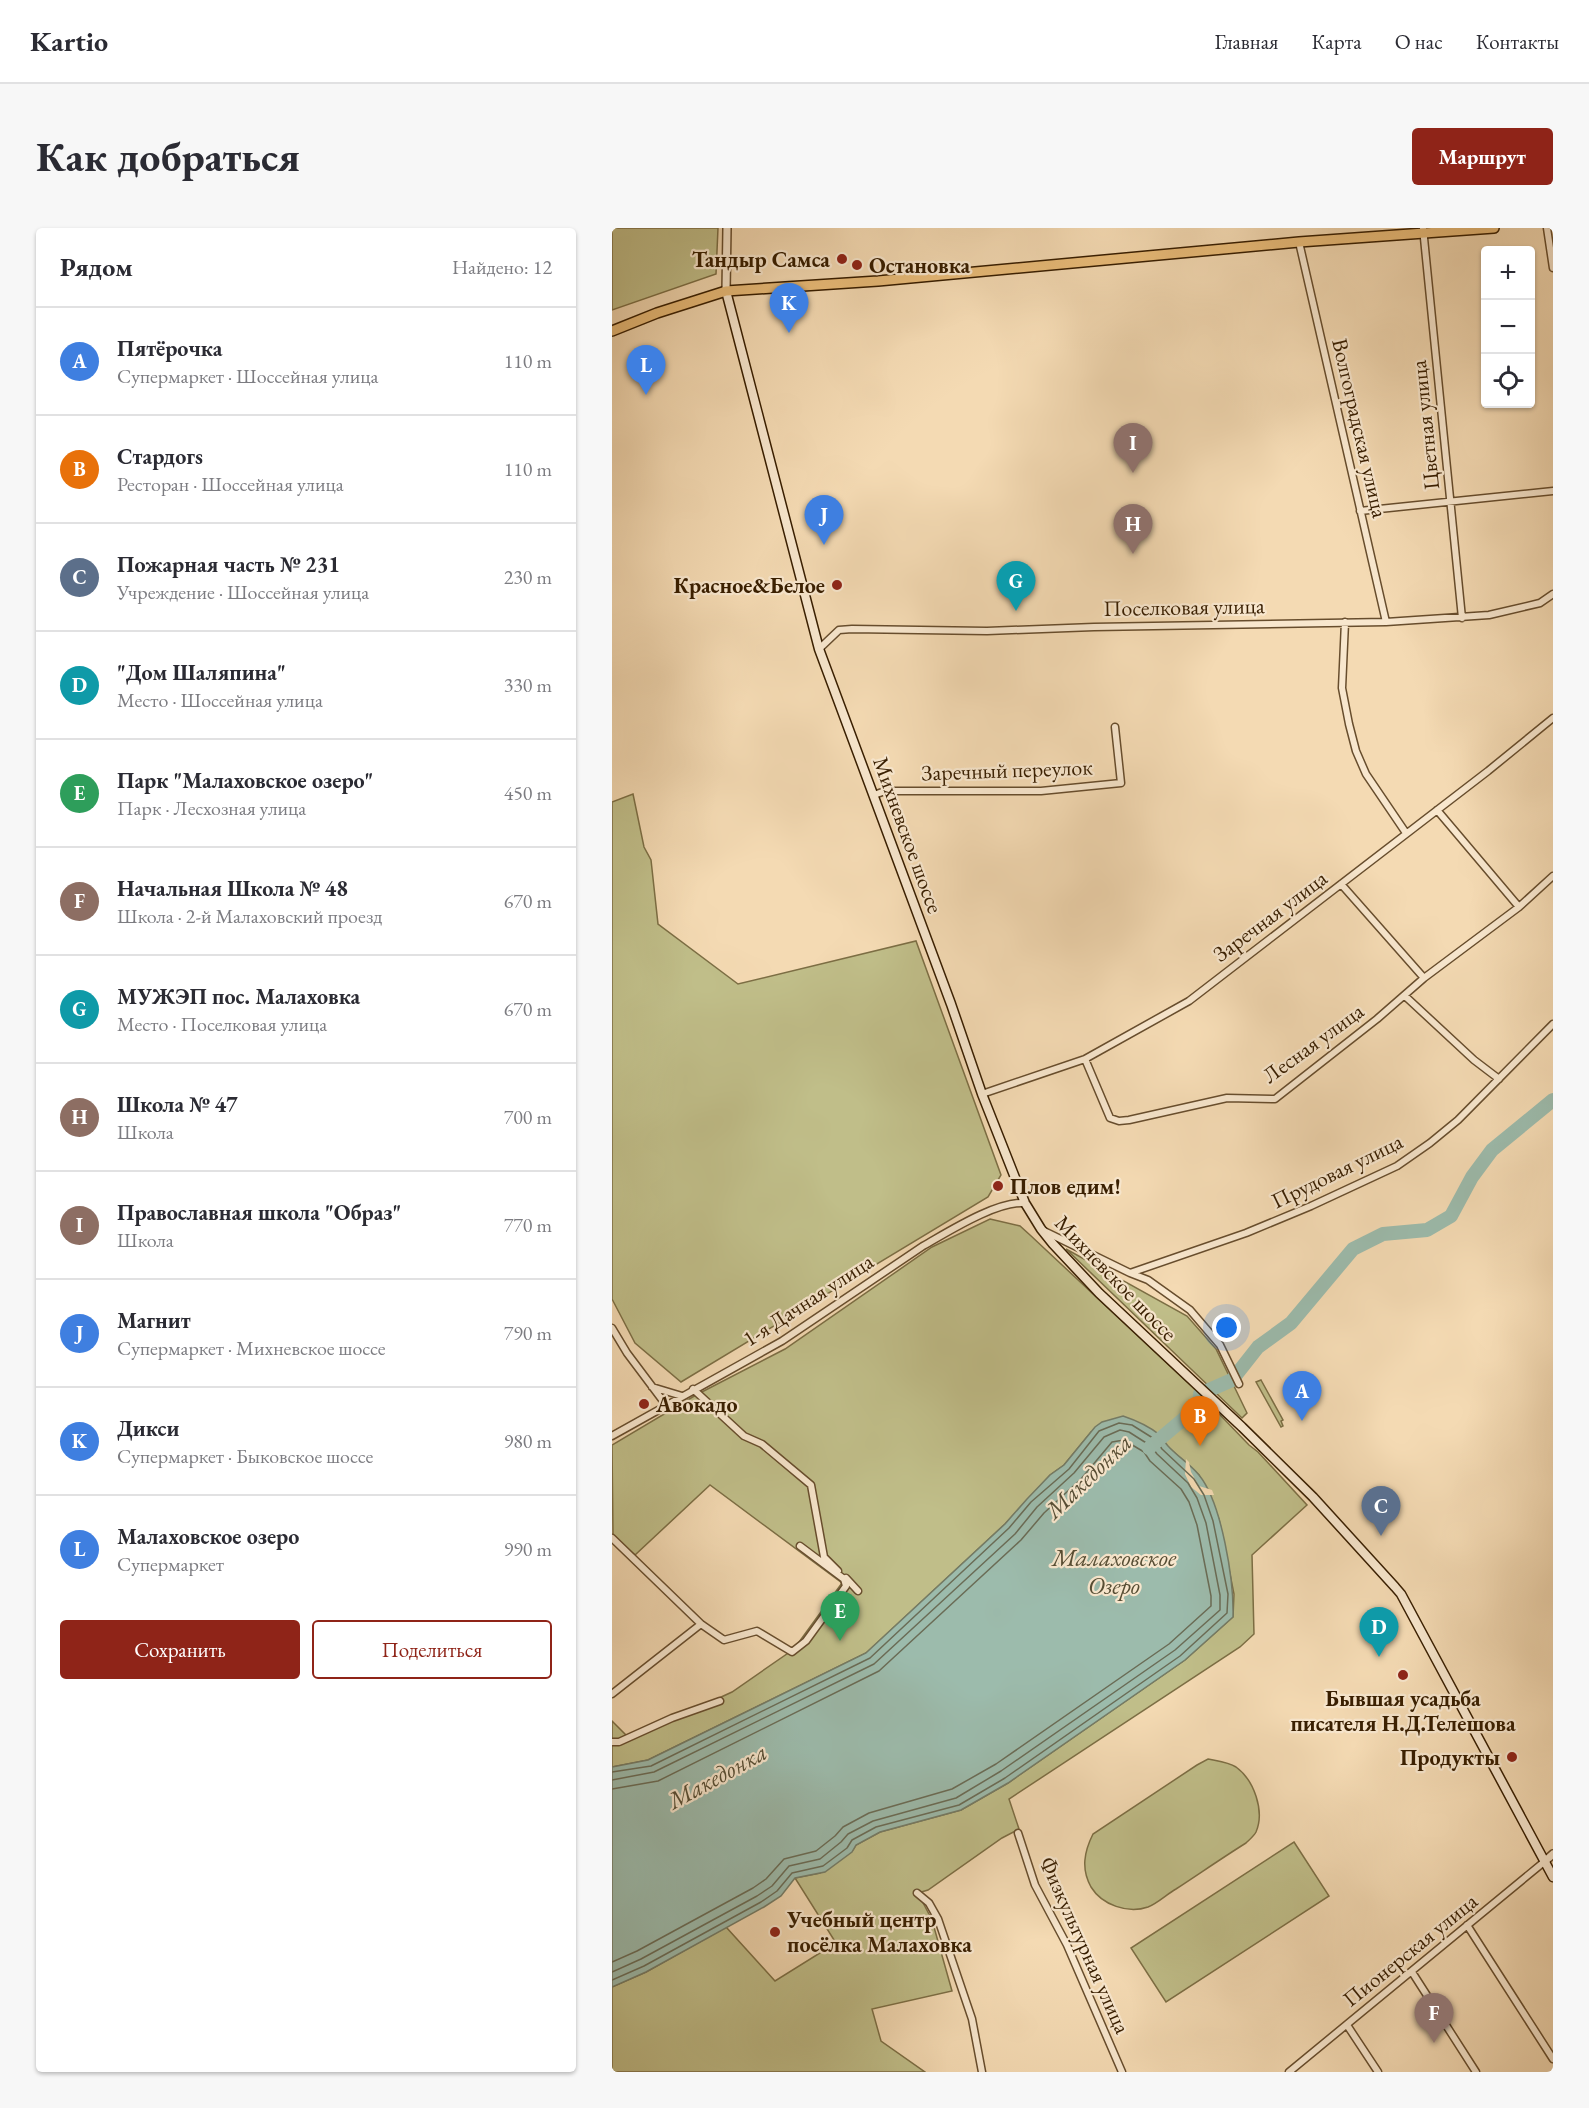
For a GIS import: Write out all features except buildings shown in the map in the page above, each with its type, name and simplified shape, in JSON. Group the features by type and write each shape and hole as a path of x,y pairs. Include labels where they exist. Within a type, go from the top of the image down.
{"main road":[{"path":"612,332 657,313 726,291 880,281 1424,231 1494,228"},
{"name":"Михневское шоссе","path":"726,291 819,649 951,1004 982,1095 1025,1203 1041,1229 1099,1293 1237,1422 1313,1497 1401,1594 1553,1877"}],"street":[{"name":"Михневское шоссе","path":"726,291 727,228"},
{"path":"1547,228 1553,268"},
{"name":"Цветная улица","path":"1424,231 1462,618"},
{"name":"Волгоградская улица","path":"1299,242 1386,622"},
{"path":"1360,511 1553,491"},
{"name":"Поселковая улица","path":"819,649 839,630 852,629 987,631 1386,622 1462,618 1515,611 1540,603 1553,594"},
{"path":"1345,622 1342,688 1348,724 1366,774 1406,833"},
{"name":"Заречная улица","path":"982,1095 1085,1059 1189,1001 1553,718"},
{"name":"Заречный переулок","path":"874,795 885,791 1041,791 1121,783 1115,727"},
{"path":"1437,810 1519,907"},
{"name":"Лесная улица","path":"1085,1059 1110,1118 1119,1121 1227,1098 1275,1099 1405,996 1424,978 1519,907 1553,876"},
{"path":"1341,884 1424,978"},
{"path":"1405,996 1474,1060 1499,1079"},
{"name":"Прудовая улица","path":"1130,1273 1268,1224 1397,1166 1422,1150 1458,1120 1553,1024"},
{"name":"1-я Дачная улица","path":"612,1436 782,1341 923,1246 987,1213 1016,1202 1025,1203"},
{"path":"1041,1229 1148,1280 1190,1310 1220,1345 1239,1384"},
{"path":"612,1328 627,1353 666,1406"},
{"path":"652,1387 682,1396"},
{"path":"693,1389 744,1436 762,1444 811,1485 824,1557 858,1591"},
{"path":"612,1539 701,1624 724,1640 757,1631 792,1652 806,1641 846,1586 844,1579 800,1545"},
{"path":"612,1694 701,1624"},
{"path":"612,1742 619,1742 672,1718 720,1701"},
{"name":"Физкультурная улица","path":"1018,1833 1035,1885 1066,1945 1121,2072"},
{"name":"Пионерская улица","path":"1289,2072 1553,1854"},
{"path":"917,1893 929,1903 938,1919 972,2019 982,2072"},
{"path":"1467,1925 1553,2060"},
{"path":"1412,1972 1476,2072"},
{"path":"1347,2025 1378,2072"}],"shaded area":[{"path":"612,228 718,228 716,274 612,310"},
{"path":"633,794 644,847 651,860 658,924 738,984 916,941 1001,1175 988,1197 681,1382 635,1343 612,1299 612,802"},
{"path":"990,1219 1020,1226 1030,1235 1200,1394 1307,1505 1252,1555 1254,1634 1240,1647 1009,1799 1019,1829 1002,1838 928,1890 918,1893 932,1920 952,1991 872,2009 881,2041 925,2072 612,2072 612,1987 646,1972 726,1927 775,1981 836,1943 795,1878 820,1873 853,1850 856,1845 880,1832 961,1810 1008,1783 1185,1660 1233,1617 1234,1594 1219,1519 1199,1475 1166,1445 1161,1436 1091,1432 1064,1465 1050,1475 1005,1524 866,1653 648,1760 612,1767 612,1721 630,1739 732,1692 794,1649 842,1583 710,1485 635,1555 613,1535 612,1445 696,1395 785,1349 932,1247"},
{"path":"1066,1249 1187,1316 1216,1349 1247,1413 1242,1418"},
{"path":"1261,1380 1283,1420 1281,1427 1256,1382"},
{"path":"1208,1759 1233,1765 1253,1788 1259,1815 1254,1835 1246,1843 1148,1907 1124,1908 1102,1899 1091,1887 1085,1867 1087,1847 1093,1834"},
{"path":"1294,1842 1329,1896 1166,2002 1131,1948"}],"water":[{"name":"Малаховское Озеро","path":"1123,1416 1160,1435 1167,1445 1199,1475 1207,1488 1225,1543 1233,1617 1185,1660 1008,1783 961,1810 880,1832 856,1845 852,1852 825,1872 795,1878 781,1896 764,1907 646,1972 612,1987 612,1767 648,1760 866,1653 1005,1524 1050,1475 1064,1465 1095,1427 1102,1422"}],"pier":[{"path":"1186,1459 1199,1486 1212,1490 1214,1495 1201,1495 1191,1487 1185,1474"}],"waterway":[{"name":"Македонка","path":"1149,1448 1199,1406 1200,1394 1232,1380 1258,1347 1291,1323 1353,1249 1383,1234 1427,1230 1451,1216 1472,1177 1492,1150 1553,1100"}],"place":[{"name":"Тандыр Самса","path":"842,259"},
{"name":"Остановка","path":"857,265"},
{"name":"Дикси","path":"789,333"},
{"name":"Малаховское озеро","path":"646,395"},
{"name":"Православная школа \"Образ\"","path":"1133,473"},
{"name":"Магнит","path":"824,545"},
{"name":"Школа № 47","path":"1133,554"},
{"name":"Красное&Белое","path":"837,585"},
{"name":"МУЖЭП пос. Малаховка","path":"1016,611"},
{"name":"Плов едим!","path":"998,1186"},
{"name":"Авокадо","path":"644,1404"},
{"name":"Пятёрочка","path":"1302,1421"},
{"name":"Стардогs","path":"1200,1446"},
{"name":"Пожарная часть № 231","path":"1381,1536"},
{"name":"Парк \"Малаховское озеро\"","path":"840,1641"},
{"name":"\"Дом Шаляпина\"","path":"1379,1657"},
{"name":"Бывшая усадьба писателя Н.Д.Телешова","path":"1403,1675"},
{"name":"Продукты","path":"1512,1757"},
{"name":"Учебный центр посёлка Малаховка","path":"775,1932"},
{"name":"Начальная Школа № 48","path":"1434,2043"}]}
